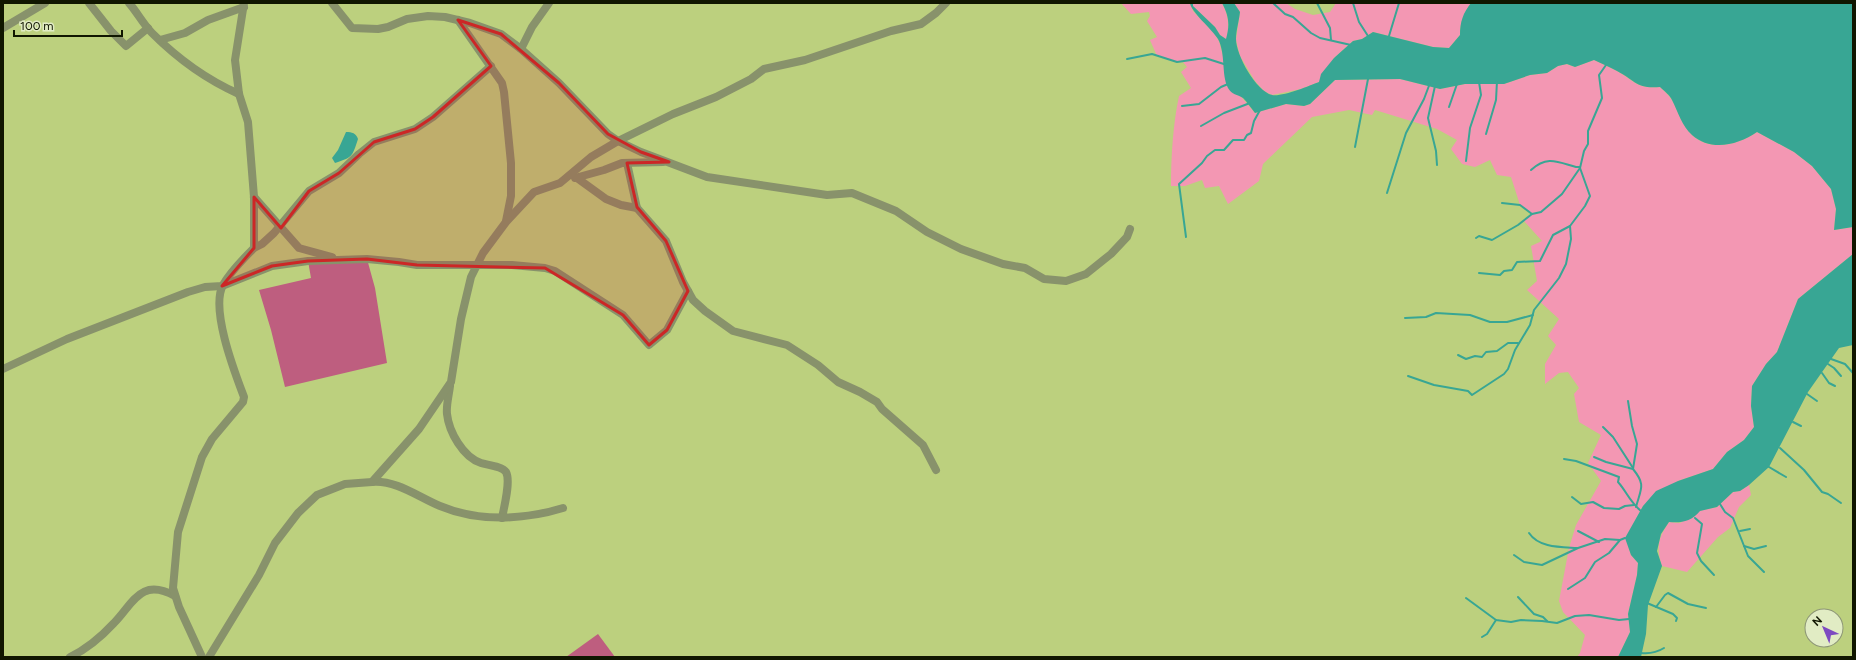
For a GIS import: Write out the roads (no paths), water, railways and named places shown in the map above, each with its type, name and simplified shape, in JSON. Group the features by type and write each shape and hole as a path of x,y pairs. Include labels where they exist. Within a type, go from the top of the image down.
{"street":[{"path":"3,28 45,3"},
{"path":"89,3 111,31 126,46 148,28"},
{"path":"129,3 148,28 199,74 239,94"},
{"path":"332,3 352,28 378,29 388,27 407,19 428,16 458,20 501,34 521,49 559,83 608,134 618,141 641,152 707,177 827,195 852,193 896,211 927,232 961,249 1003,264 1026,268 1044,278 1066,281 1086,274 1111,254 1130,229"},
{"path":"521,49 532,27 549,3"},
{"path":"560,183 591,157 618,141 673,114 716,97 751,79 764,69 805,60 891,32 921,24 946,3"},
{"path":"160,40 186,33 208,20 244,5"},
{"path":"244,5 235,56 239,94 248,122 254,197 254,248"},
{"path":"458,20 502,83 510,150 511,196 506,222"},
{"path":"202,657 172,586 178,532 202,457 212,439 244,402 244,397 229,359 219,300 222,286 242,260 254,248 262,244 313,188 340,174 359,154 374,142 415,129 433,117 491,66"},
{"path":"627,162 637,208 666,241 693,300 705,311 733,331 787,345 818,365 838,382 877,402 882,409 923,445 936,470"},
{"path":"502,518 508,482 507,473 503,469 476,461 458,443 451,428 447,413 461,319 470,282 477,265 483,253 506,222 534,192 622,163 669,162"},
{"path":"577,178 606,199 624,206 637,208"},
{"path":"254,197 279,226 302,249 345,259"},
{"path":"3,369 67,338 172,298 205,287 222,286 272,266 308,261 345,259 399,262 417,265 512,265 545,268 555,271 623,315 649,345 667,330 688,291"},
{"path":"372,482 416,434 451,382"},
{"path":"209,657 259,575 275,543 303,508 318,495 338,486 380,481 404,488 441,506 469,514 502,518 542,514 563,508"},
{"path":"70,657 84,650 103,634 138,595 157,589 175,596"}],"water":[{"path":"1190,3 1193,3 1193,6 1215,27 1220,35 1226,39 1228,21 1222,3 1234,3 1240,12 1236,39 1239,54 1243,63 1260,87 1272,95 1276,95 1296,91 1319,82 1321,74 1334,58 1353,41 1362,39 1373,32 1433,47 1449,48 1460,35 1462,18 1471,3 1853,3 1853,227 1834,230 1836,209 1831,189 1812,166 1794,152 1757,132 1750,137 1724,145 1708,144 1699,140 1692,135 1680,119 1671,98 1660,87 1646,87 1637,84 1594,60 1575,67 1567,64 1558,66 1547,73 1530,75 1504,84 1465,84 1440,89 1400,79 1335,80 1310,104 1304,106 1286,104 1255,113 1243,98 1233,93 1228,88 1225,77 1222,51 1218,39 1194,11"},
{"path":"346,132 356,135 358,139 356,145 349,158 335,163 332,158 338,150"},
{"path":"1853,254 1853,345 1839,348 1808,392 1769,467 1749,485 1740,491 1733,492 1717,507 1700,511 1693,518 1686,521 1669,522 1661,534 1657,551 1662,566 1648,605 1646,634 1641,657 1618,657 1630,632 1628,614 1637,575 1638,563 1631,555 1625,538 1643,506 1656,491 1678,481 1713,469 1727,452 1744,440 1754,427 1751,406 1752,386 1766,364 1777,352 1798,299"}],"waterway":[{"path":"1273,3 1285,14 1293,17 1311,33 1320,38 1351,45"},
{"path":"1317,3 1330,28 1331,40"},
{"path":"1353,3 1359,22 1368,36"},
{"path":"1389,36 1399,3"},
{"path":"1127,59 1152,54 1177,62 1205,58 1227,65"},
{"path":"1476,238 1479,236 1492,240 1518,225 1532,214 1541,212 1562,194 1580,168 1584,151 1588,144 1588,131 1602,98 1599,75 1606,65"},
{"path":"1355,147 1368,79"},
{"path":"1486,134 1496,100 1497,81"},
{"path":"1466,161 1470,128 1481,95 1479,82"},
{"path":"1387,193 1406,133 1424,99 1430,83"},
{"path":"1182,106 1199,104 1221,87 1228,84"},
{"path":"1449,107 1457,84"},
{"path":"1435,86 1428,118 1436,151 1437,165"},
{"path":"1201,126 1224,113 1250,103"},
{"path":"1186,237 1179,184 1215,150 1224,150 1233,140 1244,140 1247,135 1251,133 1254,121 1260,110"},
{"path":"1531,170 1542,162 1548,161 1580,167"},
{"path":"1408,376 1434,385 1468,391 1472,395 1504,374 1508,369 1515,350 1530,325 1534,310 1559,278 1566,264 1571,239 1570,226 1585,206 1590,196 1580,168"},
{"path":"1502,203 1520,205 1532,214"},
{"path":"1479,273 1500,275 1504,271 1512,270 1517,262 1540,261 1553,235 1570,226"},
{"path":"1405,318 1426,317 1436,313 1470,315 1490,322 1507,322 1533,315"},
{"path":"1458,355 1466,359 1475,356 1482,357 1486,352 1497,351 1508,343 1518,343"},
{"path":"1831,359 1845,364 1853,373"},
{"path":"1828,364 1841,376"},
{"path":"1822,373 1829,383 1835,386"},
{"path":"1807,394 1817,401"},
{"path":"1628,401 1632,426 1637,444 1633,469 1641,483 1641,491 1636,507"},
{"path":"1793,422 1801,426"},
{"path":"1603,427 1613,437 1633,468"},
{"path":"1780,448 1804,470 1822,492 1828,494 1841,503"},
{"path":"1594,457 1606,462 1633,469"},
{"path":"1564,459 1576,461 1619,477 1618,482 1641,511"},
{"path":"1769,467 1786,477"},
{"path":"1572,497 1581,504 1593,502 1604,508 1619,509 1625,506 1634,505"},
{"path":"1720,504 1725,512 1733,518 1748,556 1764,572"},
{"path":"1695,518 1702,524 1697,553 1701,561 1714,575"},
{"path":"1740,531 1750,529"},
{"path":"1578,531 1599,542"},
{"path":"1529,533 1538,542 1544,544 1557,547 1577,548"},
{"path":"1568,589 1585,578 1595,562 1609,553 1620,540 1625,538"},
{"path":"1514,555 1524,562 1542,565 1578,548 1605,539 1620,540"},
{"path":"1744,546 1754,549 1766,546"},
{"path":"1656,607 1668,593 1688,604 1706,608"},
{"path":"1518,597 1534,614 1543,617 1547,621"},
{"path":"1466,598 1496,620 1511,622 1521,620 1557,623 1575,616 1589,615 1619,620 1629,619"},
{"path":"1647,603 1673,614 1677,618 1676,621"},
{"path":"1482,637 1487,634 1496,620"},
{"path":"1641,653 1653,653 1664,648"}]}
